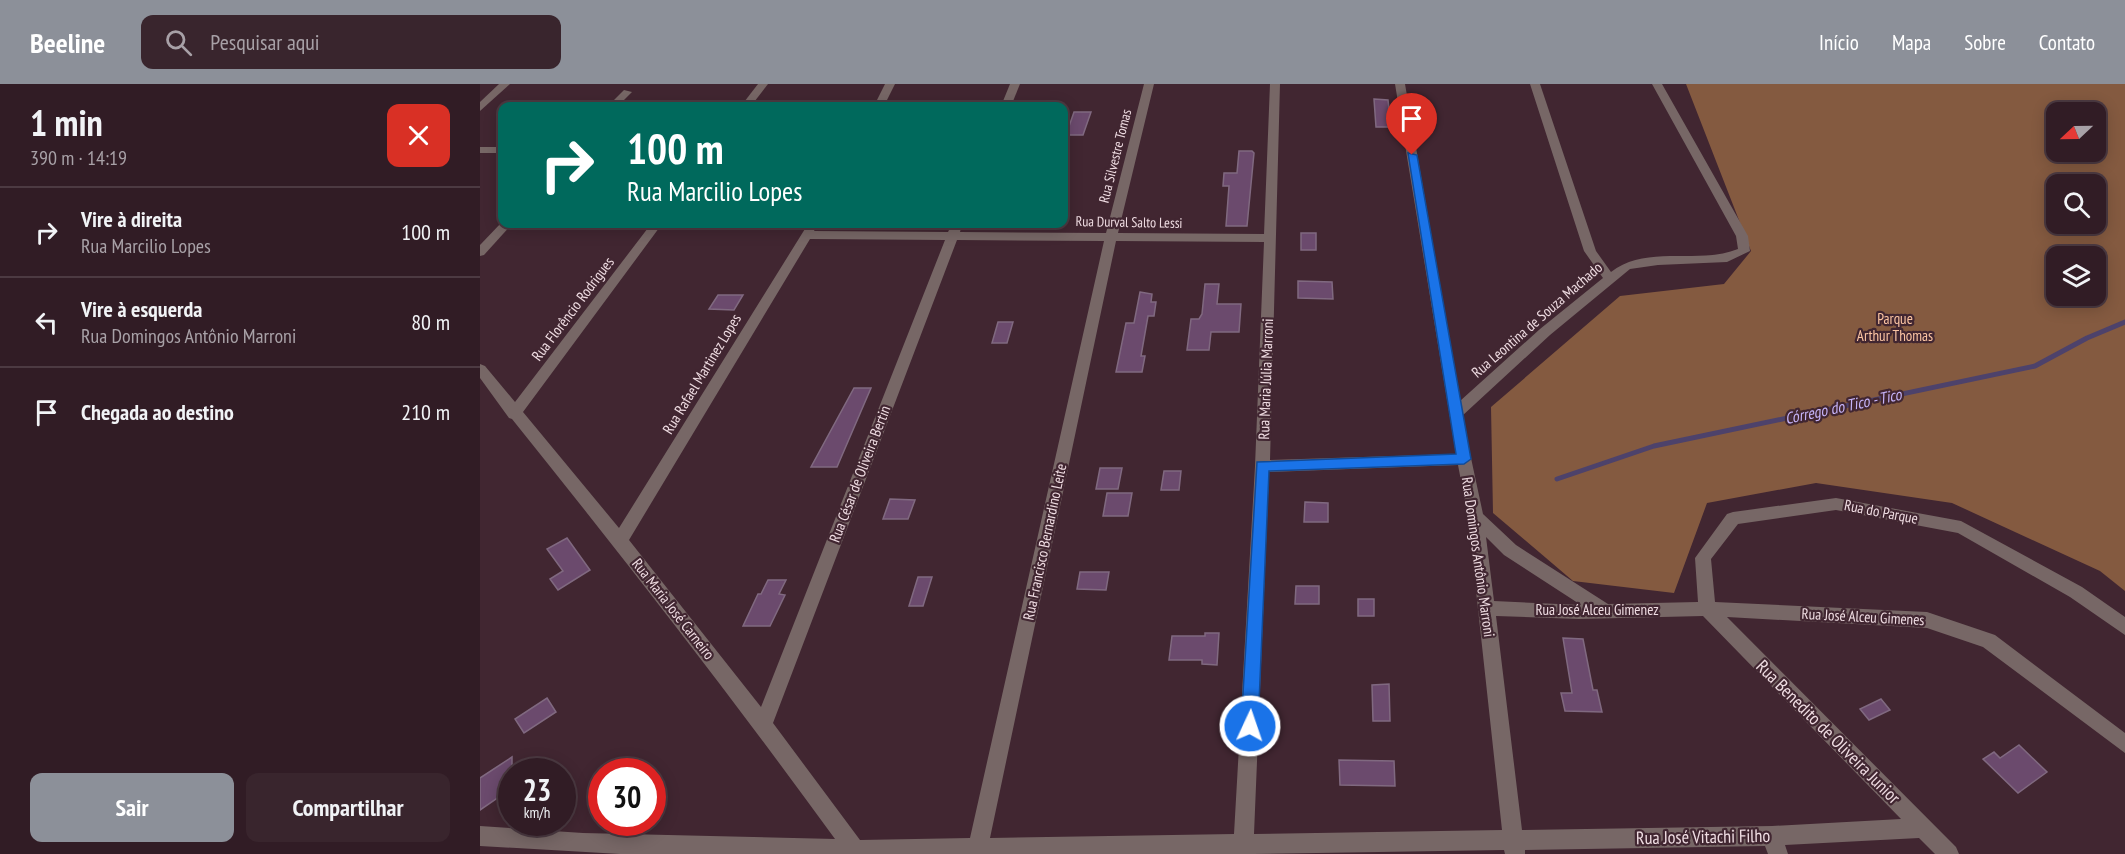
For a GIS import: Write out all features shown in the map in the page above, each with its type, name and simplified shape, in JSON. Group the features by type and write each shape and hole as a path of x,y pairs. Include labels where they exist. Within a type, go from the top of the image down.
{"street":[{"path":"480,108 505,84"},
{"path":"749,102 763,84"},
{"path":"881,102 890,84"},
{"path":"1008,102 1015,84"},
{"name":"Rua Silvestre Tomas","path":"1111,236 1149,84"},
{"name":"Rua Maria Júlia Marroni","path":"1243,849 1262,466 1275,84"},
{"name":"Rua Domingos Antônio Marroni","path":"1400,84 1455,414 1476,517 1514,847"},
{"path":"1535,84 1590,251 1610,279"},
{"name":"Rua Leontina de Souza Machado","path":"1455,414 1545,332 1610,279 1633,264 1727,258 1744,251 1742,236 1657,84"},
{"path":"617,102 627,92"},
{"path":"480,150 498,150"},
{"path":"480,252 502,228"},
{"name":"Rua Florêncio Rodrigues","path":"514,414 654,228"},
{"name":"Rua Durval Salto Lessi","path":"809,230 955,230 1111,236 1271,238"},
{"name":"Rua Rafael Martinez Lopes","path":"620,541 809,230"},
{"name":"Rua César de Oliveira Bertin","path":"763,725 955,230"},
{"name":"Rua Francisco Bernardino Leite","path":"978,848 1111,236"},
{"name":"Rua Maria José Carneiro","path":"480,369 514,414 620,541 763,725 856,852"},
{"path":"1262,466 1464,459"},
{"name":"Rua do Parque","path":"1707,609 1703,558 1733,518 1836,504 1961,527 2076,592 2125,627"},
{"path":"1476,517 1510,550 1606,612"},
{"name":"Rua José Alceu Gimenez","path":"1486,608 1606,612 1707,609"},
{"name":"Rua José Alceu Gimenes","path":"1707,609 1927,620 1989,640 2125,744"},
{"name":"Rua Benedito de Oliveira Junior","path":"1707,609 1949,854"},
{"name":"Rua José Vitachi Filho","path":"480,836 576,849 856,852 978,848 1243,849 1775,845 1922,828"}],"green space":[{"name":"Parque Arthur Thomas","path":"1686,84 2125,84 2125,591 2100,571 1952,503 1816,483 1707,503 1674,593 1573,581 1493,513 1491,407 1620,296 1724,284 1751,251"}],"building":[{"path":"1374,99 1388,100 1391,127 1376,127"},
{"path":"1074,112 1091,112 1083,135 1068,135"},
{"path":"1239,151 1254,153 1247,226 1226,226 1229,186 1223,186 1224,173 1237,173"},
{"path":"1301,233 1316,233 1316,250 1301,250"},
{"path":"1298,281 1332,282 1333,299 1298,298"},
{"path":"1205,284 1219,284 1217,304 1241,304 1239,332 1211,332 1209,350 1187,350 1191,319 1199,319 1202,314"},
{"path":"1140,292 1152,294 1151,302 1156,302 1154,316 1148,316 1141,356 1145,356 1142,372 1116,372 1126,323 1134,323"},
{"path":"718,295 743,295 734,310 709,309"},
{"path":"998,322 1013,322 1007,343 992,343"},
{"path":"854,388 871,388 837,467 811,467"},
{"path":"1100,468 1122,468 1118,489 1096,489"},
{"path":"1164,471 1181,471 1179,490 1161,490"},
{"path":"1107,493 1132,493 1128,516 1103,516"},
{"path":"890,499 915,500 908,519 883,519"},
{"path":"1305,502 1328,503 1328,522 1304,522"},
{"path":"567,538 590,570 558,590 550,579 563,571 547,549"},
{"path":"1080,572 1109,572 1106,590 1077,589"},
{"path":"918,577 932,577 923,606 909,606"},
{"path":"768,580 786,580 779,594 785,595 770,626 743,626 758,594 761,594"},
{"path":"1296,586 1319,586 1319,604 1295,604"},
{"path":"1358,599 1374,599 1374,616 1358,616"},
{"path":"1205,633 1219,633 1217,665 1202,664 1202,660 1169,660 1172,636 1205,636"},
{"path":"1563,638 1583,639 1593,690 1597,690 1602,712 1565,711 1561,693 1572,693"},
{"path":"1389,684 1390,721 1373,721 1372,685"},
{"path":"547,698 556,712 524,733 515,719"},
{"path":"1881,699 1890,710 1869,720 1860,709"},
{"path":"2019,745 2047,772 2018,793 1983,759 1994,752 2000,758"},
{"path":"1339,760 1394,761 1395,786 1340,785"},
{"path":"498,766 498,798 480,810 480,778"}],"waterway":[{"name":"Córrego do Tico - Tico","path":"1557,479 1654,446 2035,366 2087,338 2125,322"}],"route":[{"path":"1250,726 1262,466 1464,459 1412,155"}]}
